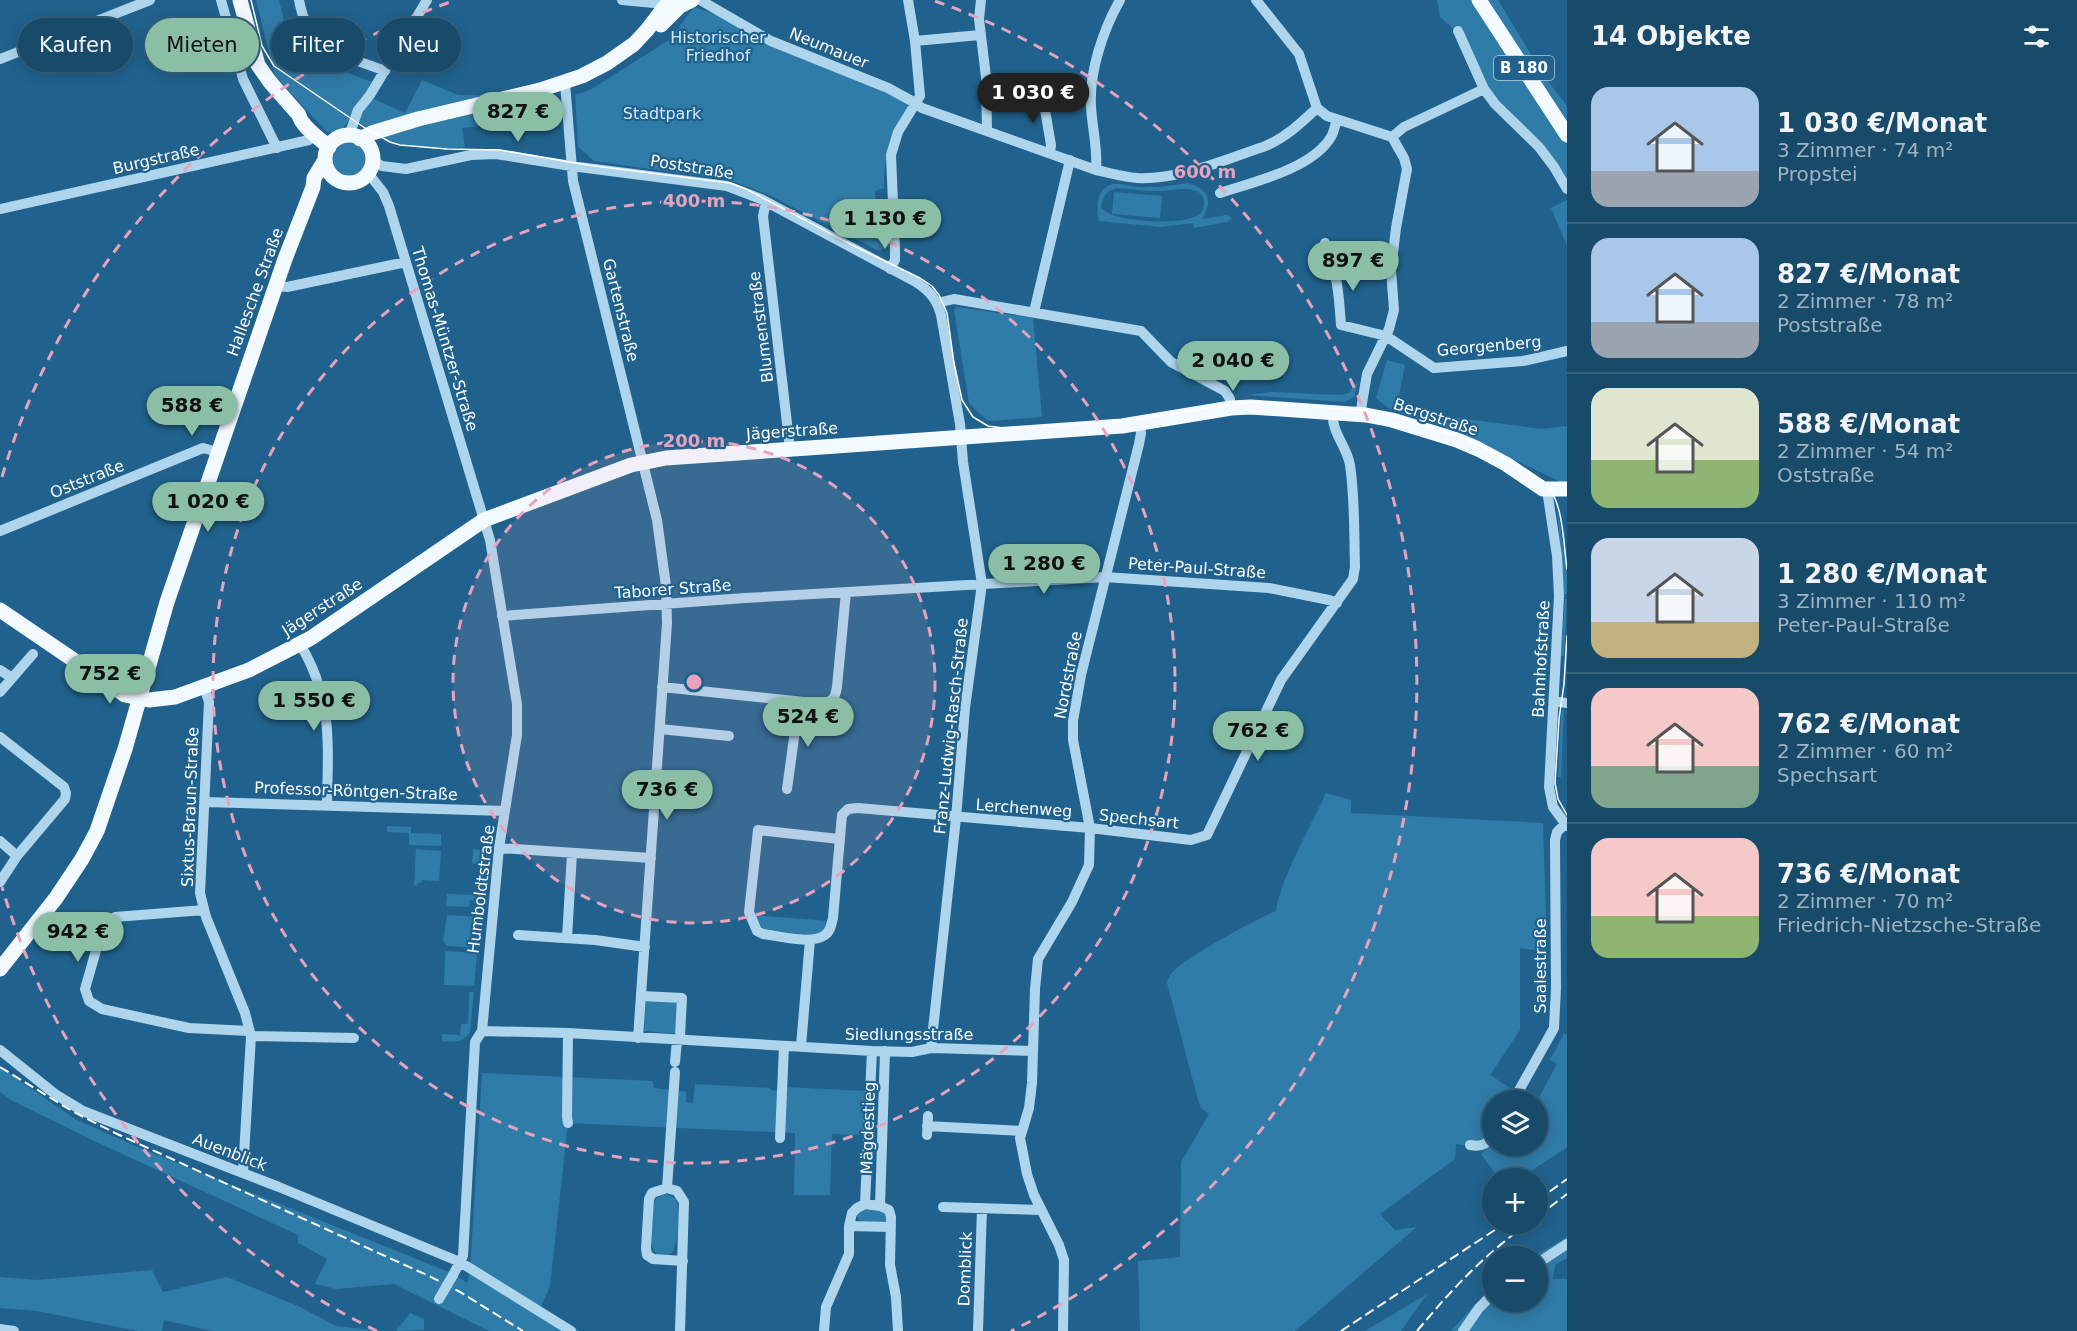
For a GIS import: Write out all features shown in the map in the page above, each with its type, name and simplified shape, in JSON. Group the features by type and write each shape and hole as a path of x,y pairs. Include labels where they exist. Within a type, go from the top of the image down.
{"main road":[{"path":"240,0 258,65 299,115 300,122 306,129 314,132 327,153 327,169 335,178 352,183 362,179 364,152 383,131 418,119 565,83 600,68 653,31 668,7 690,0"},
{"name":"B 180","path":"1479,0 1567,135"},
{"path":"327,153 338,138 364,152"},
{"name":"Hallesche Straße","path":"0,969 56,898 90,846 102,817 140,699 167,602 285,259 314,187 314,178 327,153"},
{"path":"314,187 335,178"},
{"name":"Jägerstraße","path":"140,699 181,696 268,661 300,644 484,520 642,462 1140,424 1232,408 1267,408 1360,415"},
{"name":"Bergstraße","path":"1360,415 1392,420 1457,440 1506,464 1534,484 1559,490"},
{"path":"0,610 121,692 140,699"}],"street":[{"path":"0,59 150,0"},
{"path":"221,0 243,79 277,148"},
{"path":"298,0 302,18 316,40 326,47 377,68"},
{"path":"417,18 428,0"},
{"path":"624,0 657,3 668,7"},
{"name":"Neumauer","path":"690,0 771,41 888,88 922,108 1096,170 1137,178 1182,173 1276,142 1317,108"},
{"path":"890,269 895,257 891,155 898,132 920,96 915,41 908,0"},
{"path":"981,0 979,19 986,77 987,131"},
{"path":"1096,170 1091,103 1092,83 1102,35 1119,0"},
{"path":"1256,0 1299,54 1317,108 1327,116 1392,137 1404,158 1407,169 1391,270 1394,310 1386,336 1367,374 1360,415"},
{"path":"1458,31 1484,89 1495,104 1539,147 1567,189"},
{"path":"915,41 980,35"},
{"path":"364,152 357,112 384,72"},
{"name":"Gartenstraße","path":"565,83 573,181 658,527 668,603 638,1038"},
{"path":"1392,137 1404,127 1484,89"},
{"path":"1043,98 1051,145 1050,153"},
{"path":"1220,193 1294,169 1326,143 1332,135 1337,119"},
{"name":"Burgstraße","path":"0,209 277,148 309,140 314,132"},
{"name":"Poststraße","path":"364,152 382,166 402,169 486,154 722,184 747,192 926,288 938,303"},
{"name":"Thomas-Müntzer-Straße","path":"364,152 386,197 484,520"},
{"path":"1034,312 1070,160"},
{"name":"Blumenstraße","path":"766,202 762,216 790,449"},
{"name":"Georgenberg","path":"1325,243 1338,279 1341,325 1386,336 1434,368 1523,361 1567,351"},
{"path":"276,286 287,287 406,262"},
{"path":"938,303 954,299 1136,329 1171,362 1225,391 1232,408"},
{"name":"Franz-Ludwig-Rasch-Straße","path":"931,1048 956,818 965,708 982,584 961,437 938,303"},
{"name":"Spechsart","path":"1063,1331 1064,1260 1027,1174 1020,1138 1029,1108 1038,959 1082,883 1089,865 1090,828 1191,840 1207,835 1281,680 1349,588 1355,567 1350,464 1343,443 1333,426 1333,413"},
{"name":"Nordstraße","path":"1090,828 1073,740 1073,721 1081,675 1139,444 1140,424"},
{"name":"Oststraße","path":"0,531 203,448 218,452"},
{"name":"Bahnhofstraße","path":"1559,490 1553,522 1559,579 1549,792 1555,811 1566,825"},
{"name":"Humboldtstraße","path":"460,1262 463,1256 475,1042 482,1031 499,848 516,745 517,714 490,540 484,520"},
{"name":"Peter-Paul-Straße","path":"982,584 1105,577 1269,588 1337,603"},
{"name":"Taborer Straße","path":"502,616 668,603 982,584"},
{"path":"662,687 824,704 835,698 846,592"},
{"path":"300,644 318,678 328,719 327,805"},
{"path":"0,693 33,654"},
{"path":"0,670 12,678"},
{"name":"Sixtus-Braun-Straße","path":"204,687 209,702 200,893 204,910 245,1013 250,1034 243,1172"},
{"path":"1554,701 1567,703"},
{"path":"788,789 799,702"},
{"path":"660,729 729,736"},
{"path":"0,738 64,787 66,793 65,799 17,855 0,882"},
{"name":"Professor-Röntgen-Straße","path":"205,802 505,811"},
{"name":"Lerchenweg","path":"839,839 842,815 848,809 858,808 1090,828"},
{"name":"Saalestraße","path":"1519,1090 1554,1028 1555,840 1557,832 1566,825"},
{"path":"758,830 839,839 833,918 830,930 824,936 810,940 757,932 749,912 758,830"},
{"path":"0,841 17,855"},
{"path":"499,848 651,858"},
{"path":"567,938 572,853"},
{"path":"204,910 115,917 101,933 85,989 89,1001 102,1009 189,1028 250,1034 354,1038"},
{"path":"518,935 645,947"},
{"path":"801,1046 810,940"},
{"path":"642,996 682,998 667,1188"},
{"name":"Siedlungsstraße","path":"482,1031 568,1033 912,1053 931,1048 1033,1051"},
{"path":"568,1033 568,1123"},
{"path":"780,1138 784,1046"},
{"name":"Auenblick","path":"0,1050 55,1094 83,1111 243,1172 460,1262 571,1331"},
{"name":"Mägdestieg","path":"865,1204 872,1051"},
{"name":"Mägdestieg","path":"885,1051 880,1206 889,1210 890,1227"},
{"path":"927,1126 1022,1131"},
{"path":"1470,1145 1482,1145"},
{"path":"680,1331 683,1261 684,1202 677,1191 667,1188 657,1190 649,1199 647,1254 652,1259 683,1261"},
{"path":"824,1331 826,1307 849,1254 849,1226 852,1213 865,1204 880,1206"},
{"name":"Domblick","path":"943,1207 1041,1210"},
{"name":"Domblick","path":"978,1331 982,1208"},
{"path":"849,1226 890,1227 890,1265 896,1297 898,1331"},
{"path":"1548,1256 1567,1244"},
{"path":"440,1299 460,1262"},
{"path":"1463,1331 1482,1305"},
{"path":"0,1329 14,1331"}],"green space":[{"path":"256,0 279,0 283,18 271,18 271,60"},
{"path":"1437,0 1498,0 1544,76 1567,106 1567,181 1490,92 1462,36 1440,17"},
{"name":"Stadtpark","path":"694,7 734,21 907,102 908,106 889,145 884,188 875,191 876,205 886,207 889,246 879,251 765,193 729,180 594,161 578,147 575,95 590,90 669,40"},
{"path":"274,72 346,72 372,82 365,95 405,113 422,80 458,95 548,96 549,118 462,128 465,147 427,147 405,144 384,138 351,118 340,132 327,132 275,76"},
{"path":"349,140 363,145 368,159 363,173 349,178 335,173 330,159 335,145"},
{"path":"1187,183 1200,188 1207,196 1208,206 1202,219 1227,215 1232,218 1227,222 1194,228 1193,223 1161,227 1099,221 1098,201 1107,186 1121,184 1151,187","holes":["1117,188 1197,191 1204,200 1204,206 1201,213 1181,220 1149,221 1118,217 1101,207 1107,192"]},
{"path":"1114,192 1162,196 1160,218 1112,214"},
{"path":"1567,200 1567,246 1551,208"},
{"path":"957,307 1033,318 1042,417 989,421 969,403 954,310"},
{"path":"1387,360 1405,365 1397,405 1423,413 1541,429 1567,426 1567,485 1455,431 1391,410 1376,398"},
{"path":"1358,382 1354,397 1345,402 1245,395 1273,392 1341,395 1348,393"},
{"path":"1557,504 1567,573 1567,594 1564,594"},
{"path":"1565,599 1567,599 1564,656 1561,656"},
{"path":"1564,708 1561,777 1558,777 1561,714"},
{"path":"1326,793 1351,800 1351,813 1543,823 1547,952 1520,948 1520,1030 1490,1075 1513,1090 1482,1090 1482,1143 1478,1147 1456,1144 1455,1159 1380,1214 1395,1230 1417,1227 1295,1331 1140,1331 1138,1261 1180,1257 1181,1162 1209,1114 1201,1108 1197,1096 1167,983 1168,979 1177,968 1203,950 1276,911 1290,867"},
{"path":"387,826 411,827 411,833 441,834 441,846 409,845 409,833 387,832"},
{"path":"416,849 441,851 439,881 422,880 418,886 414,885"},
{"path":"473,849 488,851 481,908 478,908 478,901 470,900 469,907 446,906 447,894 478,895 480,864 472,863"},
{"path":"447,915 480,917 477,948 447,946 443,941"},
{"path":"754,915 829,921 823,933 810,935 758,928"},
{"path":"445,951 477,953 474,986 444,985"},
{"path":"469,992 474,992 470,1032 461,1040 442,1041 442,1034 460,1035 461,1024 468,1024"},
{"path":"646,998 680,1000 677,1034 644,1031"},
{"path":"1564,1034 1567,1034 1567,1147 1536,1168 1491,1168 1482,1156 1548,1156 1548,1090 1543,1090 1557,1064 1550,1060"},
{"path":"0,1067 75,1119 133,1145 454,1274 467,1283 470,1272 482,1073 653,1081 654,1088 686,1092 686,1102 693,1103 695,1084 769,1088 778,1091 785,1087 866,1091 864,1135 832,1134 830,1195 794,1195 795,1133 568,1123 550,1286 540,1309 580,1331 489,1331 394,1284 336,1289 315,1284 327,1259 298,1243 298,1235 11,1100 0,1092"},
{"path":"666,1194 675,1198 677,1203 678,1226 674,1249 671,1254 663,1255 654,1251 652,1246 653,1204 660,1196"},
{"path":"861,1208 883,1209 887,1219 883,1223 861,1222 856,1215"},
{"path":"1567,1237 1567,1258 1555,1265 1553,1279 1567,1279 1567,1331 1451,1331 1482,1297 1482,1312 1548,1312 1548,1248"},
{"path":"152,1270 163,1292 227,1277 298,1306 336,1326 382,1331 212,1331 164,1320 162,1331 138,1331 37,1311 0,1308 0,1277 37,1280"},
{"path":"1427,1294 1401,1331 1365,1331"},
{"path":"410,1313 424,1319 424,1330 396,1331"}],"tram line":[{"path":"251,0 262,46 274,66 365,128 390,142 447,149 500,150 587,165 730,183 920,278 932,286 939,295 947,313 962,400 973,417 988,426 1011,429 1131,420 1248,402 1361,410 1391,415 1463,438 1488,449 1543,481 1550,489 1559,510 1567,569"},
{"path":"1567,636 1555,783 1558,799 1567,815"}],"railway":[{"path":"0,1067 72,1111 115,1133 429,1276 460,1292 523,1331"},
{"path":"1548,1193 1567,1179"},
{"path":"1548,1208 1567,1194"},
{"path":"1341,1331 1489,1234"},
{"path":"1417,1331 1469,1274 1515,1234"}],"park label":[{"name":"Historischer Friedhof","path":"718,46"}]}
